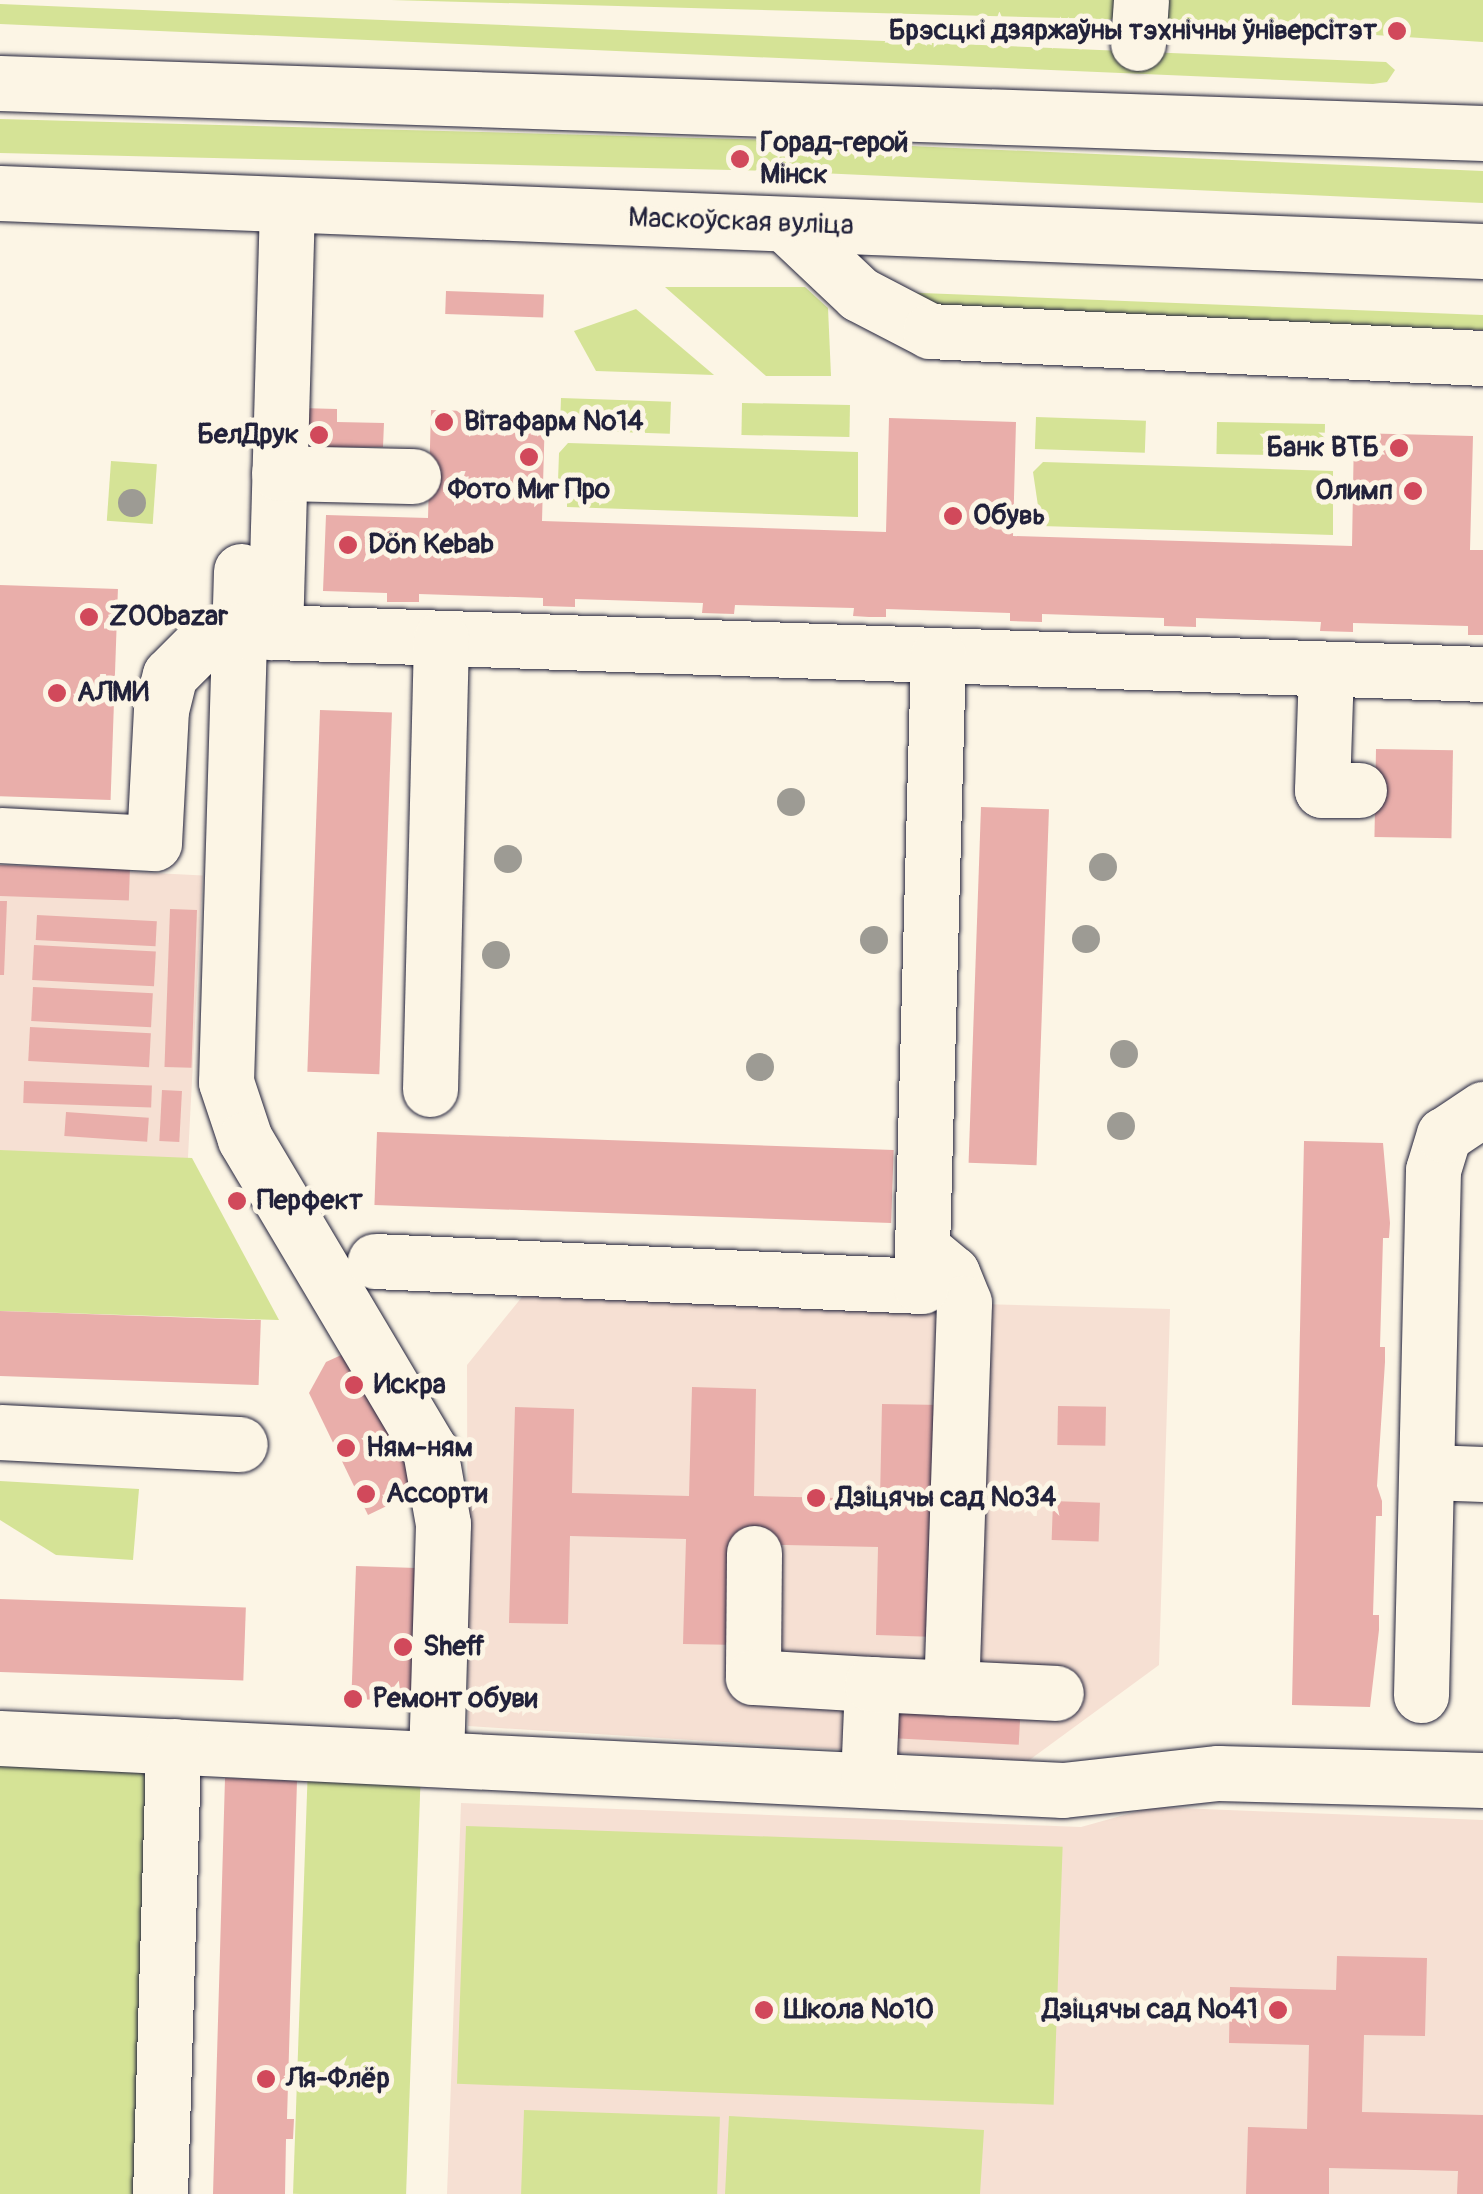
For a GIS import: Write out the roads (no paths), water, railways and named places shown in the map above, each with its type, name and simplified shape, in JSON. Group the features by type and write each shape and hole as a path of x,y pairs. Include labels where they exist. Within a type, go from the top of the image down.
{"main road":[{"path":"0,83 1483,133"},
{"name":"Маскоўская вуліца","path":"0,193 1483,251"},
{"path":"286,205 279,473 257,631 226,1082 246,1139 430,1450 444,1524 446,1757"},
{"path":"785,224 859,294 930,331 1483,358"},
{"path":"279,473 413,476"},
{"path":"242,538 257,631"},
{"path":"0,835 154,843 161,710 170,675 204,640 257,631 1483,674"},
{"path":"430,1089 441,638"},
{"path":"375,1260 921,1286 938,655"},
{"path":"1326,669 1322,790 1359,790"},
{"path":"1422,1695 1433,1170 1444,1135 1483,1109"},
{"path":"923,1249 952,1273 964,1303 952,1688"},
{"path":"0,1432 240,1444"},
{"path":"1429,1472 1483,1474"},
{"path":"754,1553 753,1677 1056,1693"},
{"path":"868,1780 872,1684"},
{"path":"0,1738 1063,1790 1218,1772 1483,1780"},
{"path":"160,2194 173,1746"}],"place":[{"name":"Брэсцкі дзяржаўны тэхнічны ўніверсітэт","path":"1397,31"},
{"name":"Горад-герой Мінск","path":"740,159"},
{"name":"Вітафарм №14","path":"444,422"},
{"name":"БелДрук","path":"319,435"},
{"name":"Банк ВТБ","path":"1399,448"},
{"name":"Фото Миг Про","path":"529,457"},
{"name":"Олимп","path":"1413,491"},
{"name":"Обувь","path":"953,516"},
{"name":"Dön Kebab","path":"348,545"},
{"name":"ZOObazar","path":"89,617"},
{"name":"АЛМИ","path":"57,693"},
{"name":"Перфект","path":"237,1201"},
{"name":"Искра","path":"354,1385"},
{"name":"Ням-ням","path":"346,1448"},
{"name":"Ассорти","path":"366,1494"},
{"name":"Дзіцячы сад №34","path":"816,1498"},
{"name":"Sheff","path":"403,1647"},
{"name":"Ремонт обуви","path":"353,1699"},
{"name":"Школа №10","path":"764,2010"},
{"name":"Дзіцячы сад №41","path":"1278,2010"},
{"name":"Ля-Флёр","path":"266,2079"}]}
